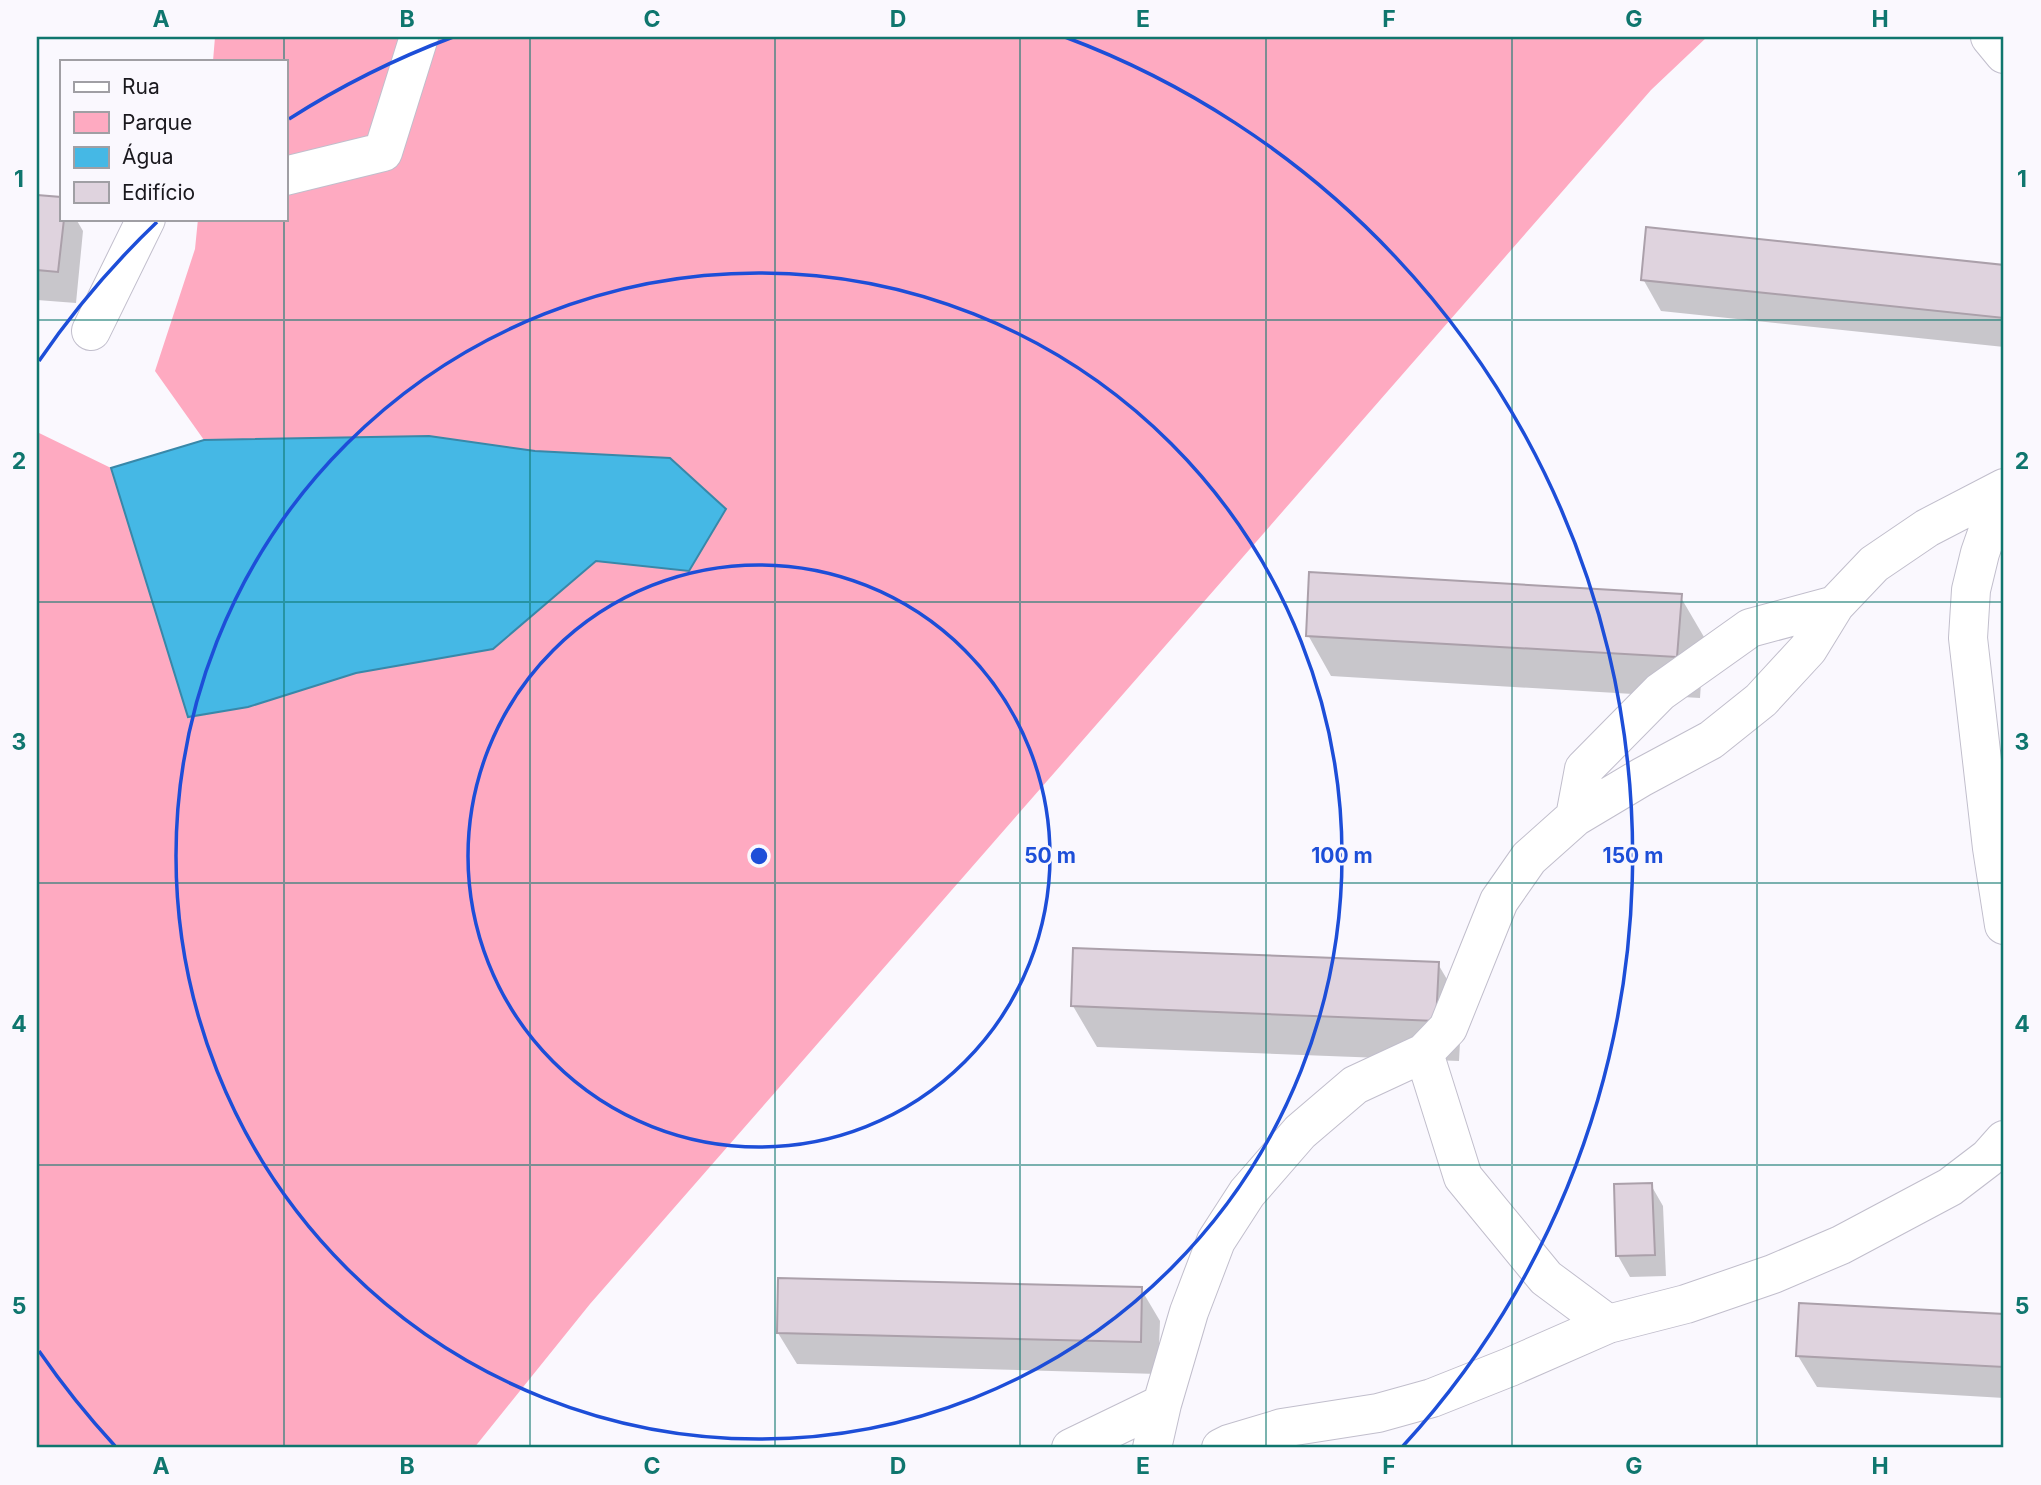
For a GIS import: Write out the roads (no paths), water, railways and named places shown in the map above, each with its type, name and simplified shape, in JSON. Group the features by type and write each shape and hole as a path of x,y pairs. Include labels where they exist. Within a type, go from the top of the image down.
{"street":[{"path":"287,176 383,152 419,37"},
{"path":"1990,37 2004,54"},
{"path":"91,331 146,220"},
{"path":"1152,1448 1189,1312 1216,1241 1247,1193 1300,1132 1355,1085 1424,1053 1448,1028 1499,901 1529,858 1575,817 1711,740 1762,700 1808,649 1835,605 1874,564 1927,528 2003,489"},
{"path":"2003,489 1980,553 1971,590 1968,638 1992,848 2004,925"},
{"path":"1575,817 1584,769 1660,692 1750,628 1835,605"},
{"path":"1424,1053 1463,1177 1546,1278 1608,1324"},
{"path":"1222,1448 1282,1428 1378,1413 1432,1398 1608,1324 1686,1304 1773,1274 1841,1245 1950,1187 1988,1158 2004,1140"},
{"path":"1071,1448 1162,1404"}],"water":[{"path":"429,436 535,451 670,458 726,509 689,571 596,561 493,649 356,673 248,707 188,717 111,468 204,440"}]}
